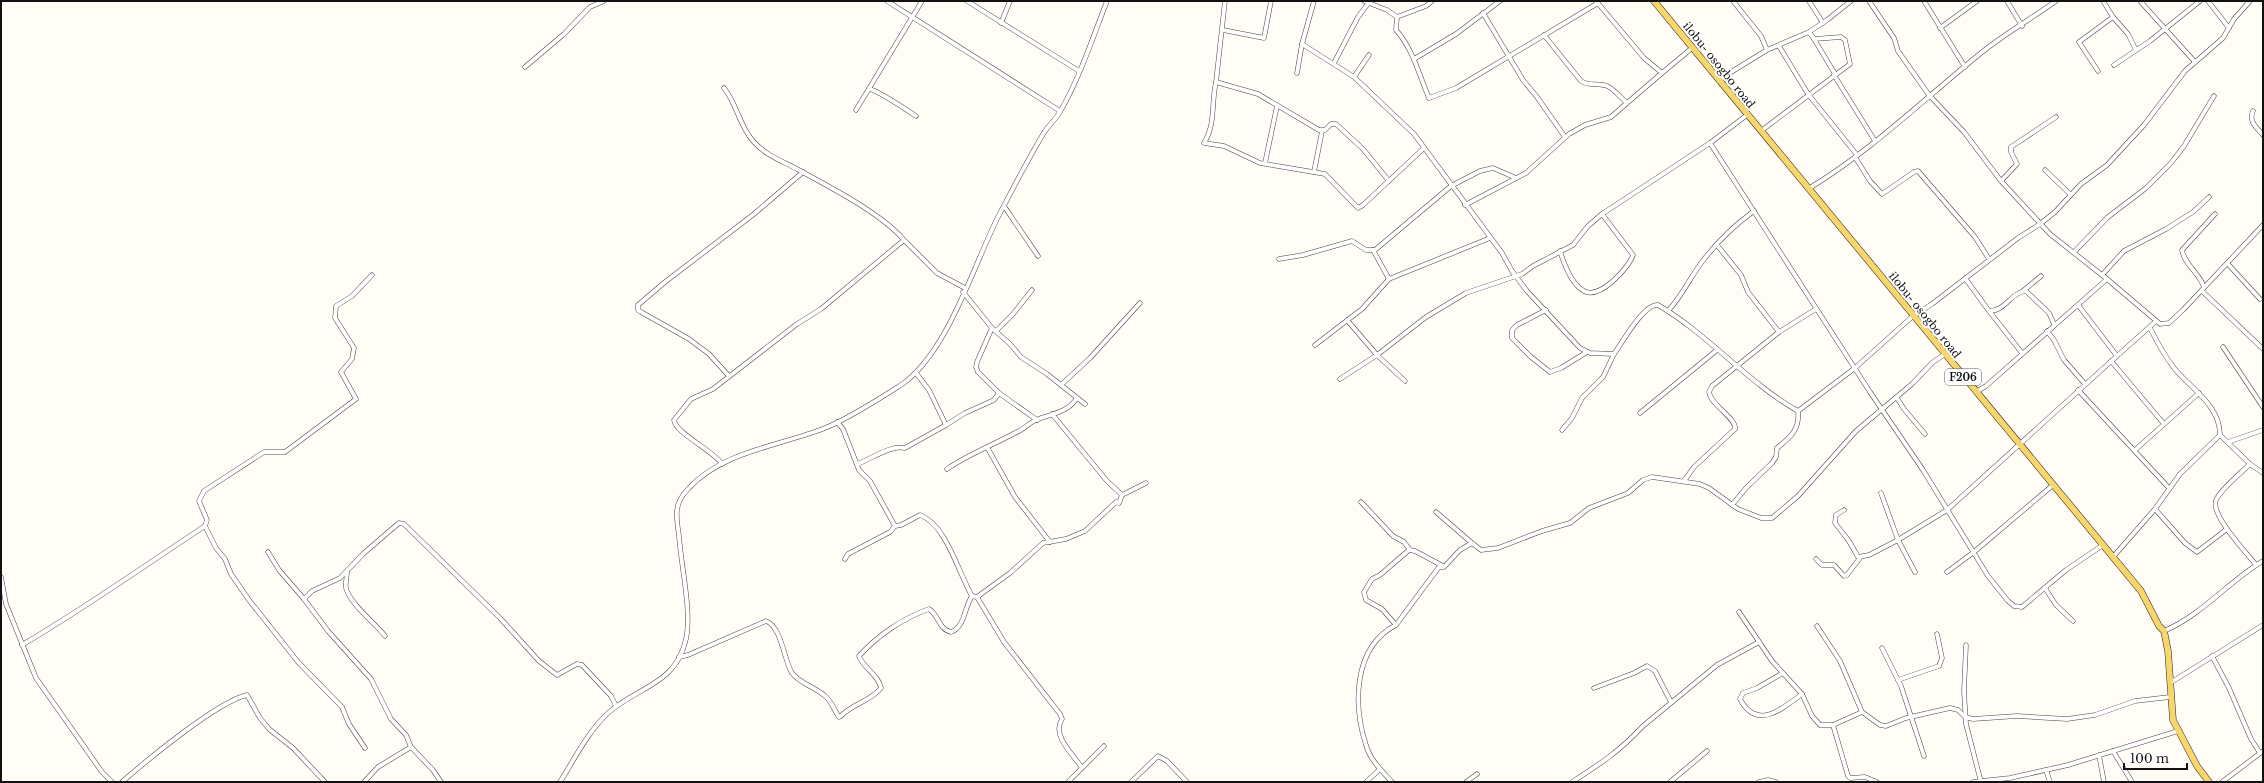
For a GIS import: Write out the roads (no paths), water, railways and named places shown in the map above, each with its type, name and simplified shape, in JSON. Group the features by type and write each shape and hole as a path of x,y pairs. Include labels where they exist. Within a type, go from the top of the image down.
{"main road":[{"name":"ilobu- osogbo road","path":"1654,1 1976,393 2142,591 2159,626 2164,631 2168,650 2170,697 2173,720 2197,766 2209,782"}],"street":[{"path":"525,67 564,34 590,7 604,1"},
{"path":"887,1 1060,111"},
{"path":"856,110 922,1"},
{"path":"966,1 1079,71"},
{"path":"1001,23 1010,1"},
{"path":"560,782 594,729 616,706 659,681 679,657 686,642 688,613 682,573 676,511 679,502 688,490 722,464 760,448 827,427 901,384 916,373 934,351 966,288 1004,206 1046,129 1060,111 1079,71 1107,1"},
{"path":"1225,1 1223,30 1212,103 1215,108 1204,143 1224,146 1260,163 1325,174 1333,180 1358,208 1424,148"},
{"path":"1223,30 1264,38 1270,1"},
{"path":"1297,73 1302,44 1314,1"},
{"path":"1397,17 1426,6 1432,1"},
{"path":"1414,59 1456,34 1500,1"},
{"path":"1733,1 1761,36 1767,50"},
{"path":"1809,1 1823,22"},
{"path":"1718,80 1767,50 1808,32 1851,1"},
{"path":"1869,1 1894,38 1898,51 1930,95 1964,132 2001,181 2040,224 2108,279 2155,322 2160,324 2169,323 2263,225"},
{"path":"1924,1 1965,66"},
{"path":"1940,28 1978,1"},
{"path":"2007,1 2022,26"},
{"path":"1808,189 1856,156 1997,41 2022,26 2056,1"},
{"path":"2103,1 2113,17 2128,34 2136,50"},
{"path":"2140,1 2195,62"},
{"path":"2114,64 2136,50 2200,1"},
{"path":"2208,1 2229,28"},
{"path":"1798,411 1855,368 1913,316 1932,304 2055,212 2070,194 2081,184 2099,172 2119,154 2144,125 2180,76 2220,42 2250,1"},
{"path":"1334,63 1367,2 1387,10 1397,17"},
{"path":"1397,17 1396,30 1403,38 1414,59 1429,98 1456,88 1597,2 1644,58 1662,73"},
{"path":"1483,13 1522,80 1537,97 1565,137"},
{"path":"2098,71 2079,42 2113,17"},
{"path":"1808,32 1814,39 1875,141"},
{"path":"1544,35 1581,81 1589,86 1602,85 1610,88 1627,103"},
{"path":"1761,132 1808,94 1850,64 1845,40 1841,37 1814,39"},
{"path":"1302,44 1354,77 1370,91 1424,148 1527,291 1580,348 1588,352 1614,354"},
{"path":"1779,46 1808,94 1856,156 1870,181 1882,194 1914,172 1918,171 1975,237 1989,260"},
{"path":"1465,205 1516,178 1538,164 1565,137 1585,125 1611,117 1692,48"},
{"path":"1354,77 1369,55"},
{"path":"1216,82 1258,94 1314,128 1322,131"},
{"path":"724,88 733,99 739,118 753,142 776,160 804,172 850,199 885,223 937,273 966,288"},
{"path":"869,89 875,90 886,99 916,116"},
{"path":"2074,252 2108,217 2146,188 2171,163 2184,146 2214,96"},
{"path":"1265,163 1277,106"},
{"path":"2253,111 2251,116 2252,122 2263,135"},
{"path":"1340,379 1377,355 1426,316 1466,294 1522,274 1573,245 1588,226 1602,214 1710,143 1747,115"},
{"path":"2001,181 2017,164 2011,152 2011,147 2056,117"},
{"path":"1314,172 1322,131 1333,123 1344,130 1363,149 1389,181"},
{"path":"1710,143 1816,309 1923,470 1946,510 1988,576 2014,606 2022,607 2102,545"},
{"path":"1279,260 1303,255 1352,241 1366,250 1373,250 1451,186 1464,178 1488,168 1498,170 1516,178"},
{"path":"2045,170 2070,194"},
{"path":"728,376 710,354 689,339 641,312 638,305 754,214 804,172"},
{"path":"2102,275 2124,251 2166,229 2192,212 2209,197"},
{"path":"1004,206 1038,256"},
{"path":"1668,311 1681,296 1705,258 1739,221 1754,211"},
{"path":"1560,252 1565,268 1580,289 1585,292 1593,292 1603,287 1621,274 1627,267 1632,255 1602,214"},
{"path":"2215,214 2182,250 2184,256 2202,279 2203,289 2263,349"},
{"path":"1315,345 1362,309 1389,279 1490,238"},
{"path":"722,464 715,455 690,438 674,421 691,399 713,389 728,376 821,309 904,240"},
{"path":"1717,245 1741,275 1748,292 1779,332"},
{"path":"1373,250 1389,279"},
{"path":"2227,263 2260,298"},
{"path":"22,645 75,614 112,587 205,526 207,520 199,501 204,491 264,452 285,452 356,399 341,372 352,359 354,348 335,318 335,312 336,306 352,296 372,275"},
{"path":"1989,311 2002,308 2041,276"},
{"path":"1965,278 2022,353"},
{"path":"1976,393 1986,386 2054,324 2108,279"},
{"path":"1032,290 1013,314 994,329 976,367 978,372 999,393 1037,420"},
{"path":"2023,291 2029,292 2049,313 2054,324"},
{"path":"963,292 994,329 1021,357 1061,384 1085,404"},
{"path":"1061,384 1090,358 1140,303"},
{"path":"1562,430 1572,418 1582,398 1602,377 1614,354 1649,307 1655,305 1668,311 1798,411"},
{"path":"2078,305 2117,356"},
{"path":"1684,481 1694,467 1735,429 1734,422 1712,399 1709,392 1712,386 1779,332 1816,309"},
{"path":"1546,310 1517,325 1512,330 1512,338 1518,345 1550,372 1562,368 1588,352"},
{"path":"1348,320 1377,355 1405,381"},
{"path":"1816,559 1822,565 1834,565 1844,576 1847,575 1860,558 1898,540 1946,510 2155,322"},
{"path":"2150,328 2160,348 2174,368 2199,394 2217,416 2220,435 2250,464 2263,473"},
{"path":"2047,331 2054,340 2064,360 2085,384"},
{"path":"2223,346 2263,407"},
{"path":"1640,413 1717,350"},
{"path":"1436,512 1472,544 1481,550 1498,548 1542,531 1570,523 1589,508 1628,493 1648,478 1658,477 1684,481 1709,488 1732,505 1761,518 1772,518 1777,516 1798,496 1856,431 1897,398 1932,363 1945,354"},
{"path":"2111,361 2164,424"},
{"path":"916,373 929,390 946,425"},
{"path":"2078,390 2169,488"},
{"path":"857,464 898,446 905,448 964,413 994,400 999,393"},
{"path":"2135,450 2199,394"},
{"path":"948,469 1016,433 1037,420 1074,402 1076,398"},
{"path":"1897,398 1904,409 1925,434"},
{"path":"1732,505 1746,488 1772,463 1776,457 1777,448 1795,432 1798,426 1798,411"},
{"path":"1052,414 1108,481 1122,495"},
{"path":"836,422 843,429 860,470 870,481 895,526"},
{"path":"2228,442 2263,430"},
{"path":"2113,557 2155,509 2180,474 2220,435"},
{"path":"987,447 1015,497 1050,542"},
{"path":"2250,464 2216,499 2216,512 2227,529 2256,565"},
{"path":"977,597 1010,572 1043,543 1066,539 1085,531 1116,502 1119,503 1122,495 1146,483"},
{"path":"1947,572 1974,552 2053,485"},
{"path":"1881,493 1898,540 1915,572"},
{"path":"1361,502 1393,536 1404,542 1410,550 1444,567"},
{"path":"2155,509 2185,543 2198,552 2227,529"},
{"path":"1844,510 1836,515 1835,523 1860,558"},
{"path":"845,559 848,554 890,532 895,526 901,525 920,515 931,522 950,549 972,596"},
{"path":"304,599 312,592 340,578 373,545 399,523 404,524 500,618 539,662 557,675 577,664 582,665 611,696 616,706"},
{"path":"205,526 216,548 225,559 231,574 249,600 298,662 342,707 349,724 365,748"},
{"path":"1392,782 1379,770 1366,746 1357,705 1358,689 1367,654 1387,630 1396,625 1439,567 1444,567 1460,550 1472,544"},
{"path":"1396,625 1382,609 1366,600 1364,592 1372,579 1380,575 1405,551 1410,550"},
{"path":"268,552 279,570 304,599 328,631 371,679 391,719 406,735 411,747 433,770 441,782"},
{"path":"2164,631 2210,602 2263,561"},
{"path":"347,572 346,588 363,614 377,626 385,636"},
{"path":"1,577 6,604 36,678 50,701 102,772 112,782"},
{"path":"2045,588 2056,605 2072,621"},
{"path":"679,657 688,656 766,621 770,622 780,639 791,672 799,680 824,694 839,717 846,710 874,695 881,688 875,676 860,658 862,653 888,630 929,609 937,618 941,627 951,632 956,630 960,626 968,602 972,596"},
{"path":"972,596 977,597 1004,642 1060,714 1062,719 1060,730 1063,743 1082,768"},
{"path":"1739,612 1759,642 1783,673 1802,694 1816,722 1823,725 1833,725 1862,712"},
{"path":"1817,626 1840,661 1862,712 1880,725 1886,726 1910,717 1950,708 1958,710 1965,717 1973,719 2017,716 2048,718 2088,717 2135,701 2170,697"},
{"path":"2170,684 2212,656 2262,628"},
{"path":"1898,680 1940,666 1942,658 1937,634"},
{"path":"1572,782 1634,738 1643,726 1717,664 1759,642"},
{"path":"1966,645 1965,717 1981,782"},
{"path":"1882,648 1898,680 1924,756"},
{"path":"2212,656 2229,688 2250,739 2262,752 2222,782"},
{"path":"1594,688 1647,666 1655,671 1671,702"},
{"path":"1783,673 1757,688 1743,693 1740,699 1744,706 1756,715 1769,715 1802,694"},
{"path":"122,782 206,717 235,698 247,695 260,718 269,729 293,748 325,782"},
{"path":"1833,725 1848,776 1850,778 1872,778 1877,782"},
{"path":"1972,782 2010,778 2068,765 2099,754 2134,746 2178,731"},
{"path":"1068,782 1104,746"},
{"path":"364,782 378,768 411,747"},
{"path":"1670,782 1707,751"},
{"path":"2113,751 2132,782"},
{"path":"2099,754 2104,782"},
{"path":"1131,782 1158,756 1167,761 1187,782"},
{"path":"1366,782 1379,770"},
{"path":"2046,770 2050,782"},
{"path":"1466,782 1477,774"},
{"path":"1759,782 1768,780 1776,782"}]}
